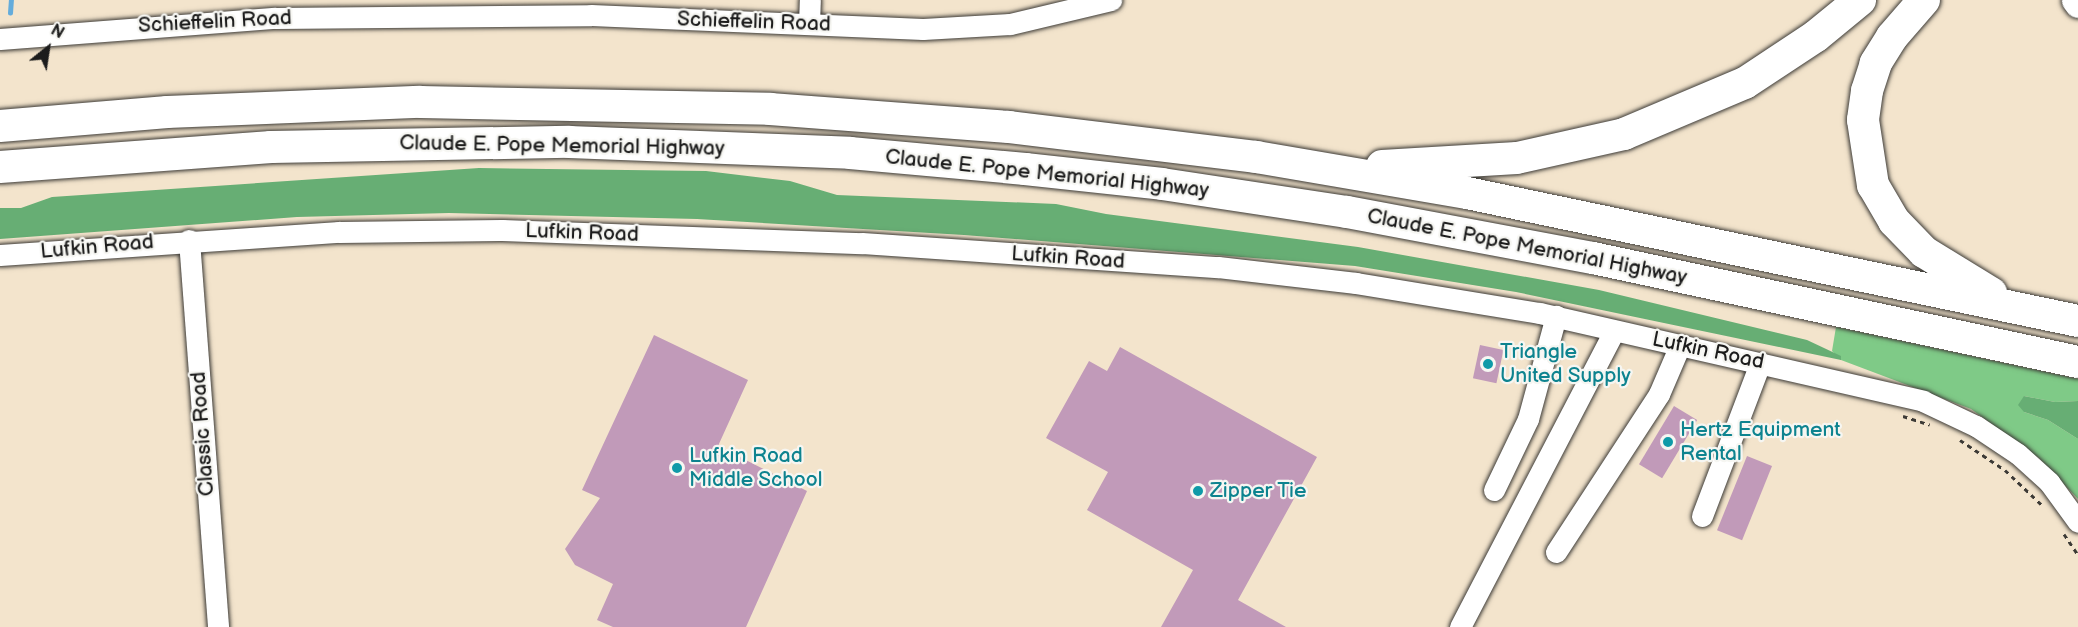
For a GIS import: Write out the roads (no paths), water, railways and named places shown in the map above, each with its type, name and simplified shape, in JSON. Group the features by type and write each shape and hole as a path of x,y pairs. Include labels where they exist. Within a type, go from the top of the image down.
{"highway":[{"path":"1335,169 1517,158 1624,134 1744,83 1816,36 1860,0"},
{"path":"1924,0 1892,37 1876,63 1867,91 1863,120 1873,184 1894,221 1924,252 2020,309"},
{"name":"Claude E. Pope Memorial Highway","path":"0,126 294,106 619,103 939,120 1079,134 1335,169 1490,197 2078,321"},
{"name":"Claude E. Pope Memorial Highway","path":"0,167 271,147 569,142 850,153 1025,169 1162,184 1347,212 1593,258 2078,362"}],"main road":[{"path":"2075,0 2078,4"}],"street":[{"path":"809,24 810,0"},
{"name":"Schieffelin Road","path":"0,39 328,9 591,7 809,24 923,29 1010,24 1077,5 1110,0"},
{"name":"Lufkin Road","path":"0,255 189,240 339,232 502,230 862,243 1218,267 1438,294 1556,316 1923,402 1976,426 2018,454 2049,482 2069,525"},
{"name":"Classic Road","path":"189,240 218,627"},
{"path":"1494,490 1528,419 1556,316"},
{"path":"1460,627 1614,331"},
{"path":"1556,552 1659,394 1680,345"},
{"path":"1702,516 1760,363"}],"waterway":[{"path":"10,13 11,0"}],"place":[{"name":"Triangle United Supply","path":"1488,364"},
{"name":"Hertz Equipment Rental","path":"1668,442"},
{"name":"Lufkin Road Middle School","path":"677,468"},
{"name":"Zipper Tie","path":"1198,491"}]}
